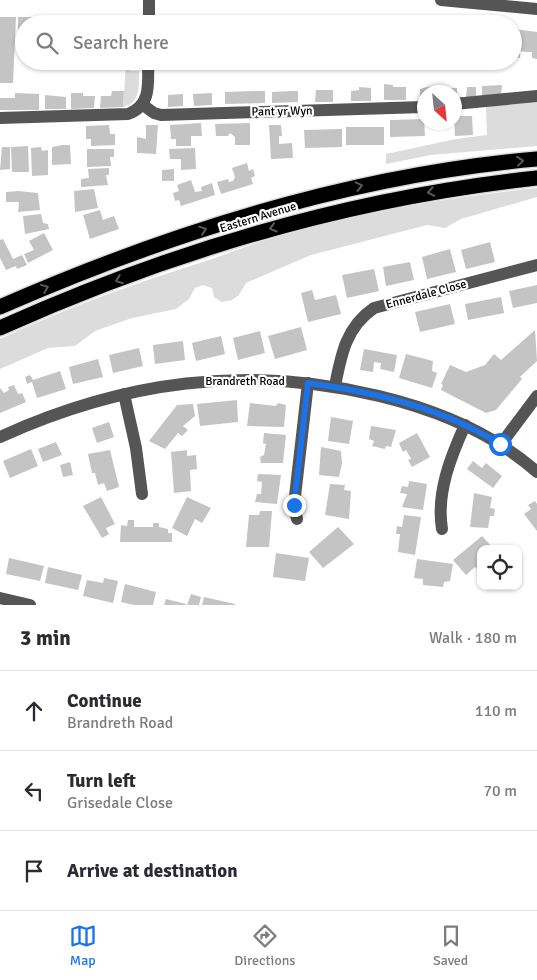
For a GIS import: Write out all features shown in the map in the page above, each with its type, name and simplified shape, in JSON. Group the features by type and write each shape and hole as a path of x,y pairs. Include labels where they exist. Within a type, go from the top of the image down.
{"highway":[{"name":"Eastern Avenue","path":"0,307 118,259 272,208 370,184 422,174 537,159"},
{"name":"Eastern Avenue","path":"0,328 157,265 306,218 429,193 537,178"}],"street":[{"path":"149,0 149,15"},
{"path":"441,0 537,10"},
{"path":"0,118 128,114 143,105 147,95 148,70"},
{"path":"462,103 537,96"},
{"name":"Pant yr Wyn","path":"143,105 154,113 161,115 417,107"},
{"name":"Ennerdale Close","path":"336,386 346,340 357,322 374,308 537,265"},
{"name":"Brandreth Road","path":"0,437 70,409 124,394 198,380 256,379 336,386 415,405 466,425 500,444 537,472"},
{"path":"297,519 294,505 308,383"},
{"path":"124,394 136,448 142,494"},
{"path":"500,444 537,396"},
{"path":"442,528 440,516 446,476 452,453 466,425"},
{"path":"0,598 30,605"}],"shaded area":[{"path":"126,70 139,71 139,87 136,98 129,105 123,107"},
{"path":"537,99 537,146 431,155 386,164 386,154 456,139 487,135 486,107"},
{"path":"537,188 537,197 461,219 445,228 427,225 311,255 246,283 239,295 232,300 222,302 214,297 212,288 203,285 195,288 189,299 176,309 132,318 95,331 75,346 48,348 0,369 0,339 51,316 103,296 268,239 341,220 406,206"}],"building":[{"path":"0,17 15,17 13,83 0,83"},
{"path":"522,30 537,32 537,59 532,58 532,52 522,51"},
{"path":"384,84 393,85 393,87 406,87 406,100 384,100"},
{"path":"502,85 501,96 482,97 482,86"},
{"path":"359,87 371,88 371,101 351,101 351,91 359,90"},
{"path":"467,87 476,87 476,97 466,98"},
{"path":"316,90 333,90 333,102 315,102"},
{"path":"112,91 124,91 123,107 100,108 101,96 111,96"},
{"path":"265,91 265,103 225,104 225,92"},
{"path":"298,91 298,102 272,103 272,92"},
{"path":"15,93 39,94 39,110 0,110 0,98 15,98"},
{"path":"71,93 95,96 94,108 71,109"},
{"path":"212,93 212,105 194,106 193,94"},
{"path":"183,94 183,106 168,107 168,95"},
{"path":"45,95 66,97 66,109 45,109"},
{"path":"462,116 472,116 473,135 455,136 455,130 462,130"},
{"path":"417,119 417,130 425,130 425,136 390,137 390,120"},
{"path":"201,123 202,136 191,136 191,146 176,146 176,139 171,139 170,125"},
{"path":"250,123 250,145 235,145 235,137 230,133 228,136 216,136 215,124"},
{"path":"109,125 110,134 115,134 115,145 91,146 91,139 86,139 86,126"},
{"path":"146,125 158,125 156,154 137,153 137,137 146,139"},
{"path":"269,125 281,125 282,136 279,136 279,144 292,143 293,158 271,159"},
{"path":"346,127 384,127 384,145 346,145"},
{"path":"342,129 342,147 305,148 304,130"},
{"path":"70,145 71,164 52,165 52,147"},
{"path":"28,146 29,172 12,172 11,147"},
{"path":"2,147 10,147 10,169 0,170"},
{"path":"41,147 42,151 48,150 48,175 32,176 31,148"},
{"path":"195,148 196,169 181,170 181,159 170,159 169,149"},
{"path":"87,149 114,149 114,157 110,157 111,166 87,167"},
{"path":"247,163 249,171 253,169 255,176 251,178 253,184 221,194 217,182 228,179 229,182 233,181 235,177 232,168"},
{"path":"109,168 109,175 106,175 108,185 81,187 81,179 89,178 88,169"},
{"path":"174,169 174,181 162,181 162,170"},
{"path":"191,180 195,192 202,191 201,187 212,183 215,195 181,206 179,200 175,201 173,193 179,191 177,185"},
{"path":"94,189 98,208 75,212 74,191"},
{"path":"6,192 38,193 40,210 18,212 19,202 6,202"},
{"path":"100,210 103,220 114,216 119,229 90,239 83,215"},
{"path":"41,214 43,223 48,224 49,229 25,234 23,216"},
{"path":"44,233 53,250 28,263 24,254 34,250 29,241"},
{"path":"3,239 13,259 22,255 27,265 17,269 16,266 6,270 0,258 0,240"},
{"path":"490,242 495,262 466,269 461,250"},
{"path":"450,249 456,272 427,279 422,257"},
{"path":"410,262 414,280 386,286 383,267"},
{"path":"374,269 379,291 347,298 342,275"},
{"path":"537,285 537,303 513,308 509,291"},
{"path":"312,290 315,300 336,295 341,314 308,322 301,293"},
{"path":"501,297 504,313 468,320 465,304"},
{"path":"450,304 455,324 420,332 415,312"},
{"path":"301,327 307,350 275,359 268,336"},
{"path":"535,330 537,361 520,377 522,379 496,410 486,413 441,390 443,385 441,384 450,365 466,372 485,365 494,354 501,360"},
{"path":"260,331 265,353 238,360 233,338"},
{"path":"221,336 225,354 196,361 192,343"},
{"path":"183,341 185,360 155,364 153,345"},
{"path":"139,348 143,366 113,373 109,355"},
{"path":"364,349 397,355 394,372 380,369 381,363 374,362 373,372 360,370"},
{"path":"406,354 433,361 432,371 437,373 432,388 399,378"},
{"path":"98,359 103,377 73,384 69,367"},
{"path":"60,371 66,389 37,398 32,382 27,384 25,377 30,375 33,380"},
{"path":"14,385 18,394 22,393 26,402 0,413 0,388 4,393 9,390 8,387"},
{"path":"237,400 238,422 200,426 197,404"},
{"path":"250,403 276,406 278,403 286,405 284,427 247,426"},
{"path":"193,404 195,416 183,426 188,430 182,436 178,433 165,449 149,441 177,405"},
{"path":"331,417 353,421 349,444 328,441"},
{"path":"109,422 114,437 97,443 92,428"},
{"path":"371,426 396,430 391,447 386,446 385,449 372,446 374,441 369,439"},
{"path":"264,433 286,435 283,463 261,463 260,457 264,455 266,444 263,443"},
{"path":"417,433 430,457 412,467 408,460 411,459 406,450 403,452 399,443"},
{"path":"56,442 62,455 43,462 38,449"},
{"path":"321,447 341,451 342,463 339,477 319,475"},
{"path":"31,449 38,466 10,478 3,461"},
{"path":"110,450 119,487 107,491 104,483 98,485 95,473 92,473 88,454"},
{"path":"187,450 187,456 196,455 197,469 190,470 191,491 174,493 171,452"},
{"path":"473,461 482,468 486,463 502,476 493,488 467,469"},
{"path":"70,462 73,475 63,477 60,465"},
{"path":"258,474 281,475 277,504 255,502 257,494 261,494 262,482 257,481"},
{"path":"409,481 427,484 423,510 402,507 407,494 400,493 402,486 408,487"},
{"path":"330,484 345,485 344,490 351,491 349,519 325,515"},
{"path":"474,493 492,497 490,508 495,509 494,516 490,516 488,528 470,527"},
{"path":"101,497 115,524 106,528 109,534 102,538 83,506"},
{"path":"187,497 211,508 202,523 195,519 187,536 172,528"},
{"path":"535,501 537,504 537,531 524,514 531,509 528,505"},
{"path":"260,511 272,511 269,547 246,547 249,515 259,515"},
{"path":"404,515 421,517 415,555 398,552 400,534 396,534 397,526 402,527"},
{"path":"128,520 134,520 134,527 153,527 153,523 159,523 159,527 168,529 168,533 172,533 172,542 120,542 121,525 127,526"},
{"path":"338,527 354,544 323,568 309,552"},
{"path":"482,536 490,545 477,545 477,569 475,567 466,575 453,560"},
{"path":"276,553 309,558 305,581 273,577"},
{"path":"9,558 44,566 40,581 6,574"},
{"path":"417,559 453,564 450,581 444,582 443,587 423,585 423,579 414,578"},
{"path":"48,567 82,575 78,590 45,583"},
{"path":"104,578 118,581 113,603 83,596 87,580 103,583"},
{"path":"125,584 156,592 153,605 134,605 121,602"},
{"path":"191,594 201,597 199,605 187,605"},
{"path":"204,597 235,604 235,605 202,605"},
{"path":"166,599 186,604 186,605 164,605"}],"route":[{"path":"294,505 308,383 336,386 415,405 455,420 500,444"}]}
